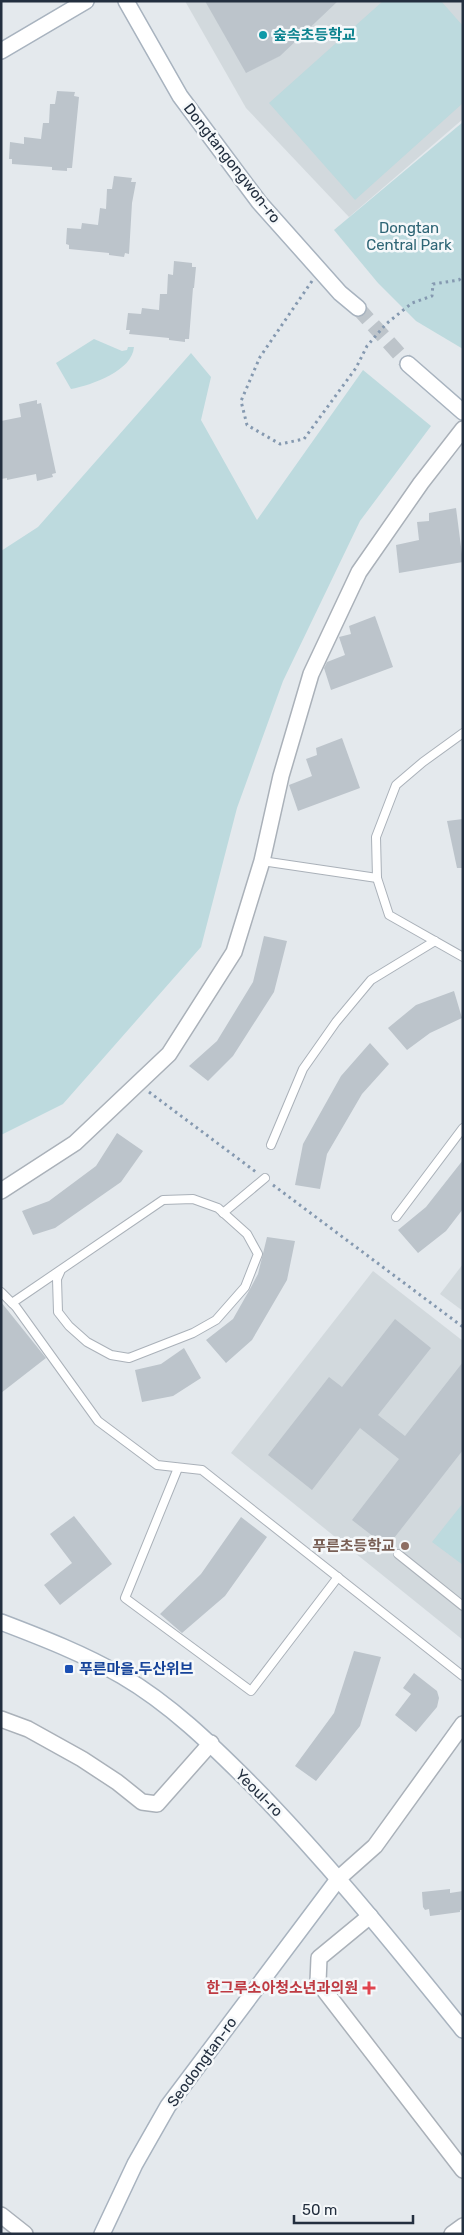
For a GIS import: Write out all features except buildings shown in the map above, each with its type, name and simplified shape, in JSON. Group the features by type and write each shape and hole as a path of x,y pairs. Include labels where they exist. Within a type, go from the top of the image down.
{"street":[{"path":"1,51 86,1"},
{"name":"Dongtangongwon-ro","path":"126,1 180,96 259,202 340,293 358,308"},
{"path":"408,364 463,412"},
{"path":"1,1191 75,1142 169,1054 234,952 262,861 282,776 311,674 359,572 421,483 463,429"},
{"name":"Yeoul-ro","path":"1,1622 80,1654 124,1677 171,1711 210,1743 282,1815 339,1878 463,2030"},
{"path":"1,1719 28,1729 82,1759 117,1782 142,1802 157,1804 210,1743"},
{"path":"339,1878 375,1846 463,1724"},
{"name":"Seodongtan-ro","path":"102,2234 135,2164 168,2106 339,1878"},
{"path":"370,1916 319,1958 318,1982 463,2170"},
{"path":"1,2215 25,2234"},
{"path":"452,2234 463,2226"}],"lane":[{"path":"463,733 423,762 396,786 376,837 377,878 389,915 463,957"},
{"path":"262,861 377,878"},
{"path":"271,1145 303,1069 336,1022 371,980 435,941"},
{"path":"396,1217 463,1128"},
{"path":"223,1212 265,1178"},
{"path":"12,1303 163,1200 193,1199 218,1208 247,1234 258,1254 245,1288 216,1320 194,1333 129,1358 111,1355 87,1342 69,1326 58,1312 57,1279 61,1270"},
{"path":"1,1292 12,1303 98,1422 157,1465 202,1470 463,1676"},
{"path":"178,1468 125,1598 251,1691 338,1578"},
{"path":"398,1554 463,1606"}],"path":[{"path":"320,270 260,357 241,401 247,425 280,444 304,439 356,368 367,346 386,324 412,303 432,296 433,284 459,280 463,275"},
{"path":"138,1083 463,1327"}],"shaded area":[{"path":"185,1 463,1 463,119 349,217 246,108"},
{"path":"463,1264 463,1311 440,1294"},
{"name":"푸른초등학교","path":"373,1271 463,1341 463,1640 231,1453"}],"green space":[{"path":"383,1 441,1 463,26 463,103 355,200 269,103"},
{"name":"Dongtan Central Park","path":"463,122 463,349 416,321 378,283 334,230"},
{"path":"94,339 122,351 127,350 128,347 134,347 132,356 119,370 110,376 71,389 56,363"},
{"path":"191,353 211,377 201,420 257,520 363,370 431,426 360,521 283,681 237,808 201,947 63,1104 1,1135 1,551 38,527"},
{"path":"463,1503 463,1565 432,1542"}],"tunnel":[{"path":"358,308 408,364"}],"place":[{"name":"숲속초등학교","path":"263,35"},
{"name":"푸른초등학교","path":"405,1546"},
{"name":"푸른마을.두산위브","path":"69,1669"},
{"name":"한그루소아청소년과의원","path":"369,1988"}]}
